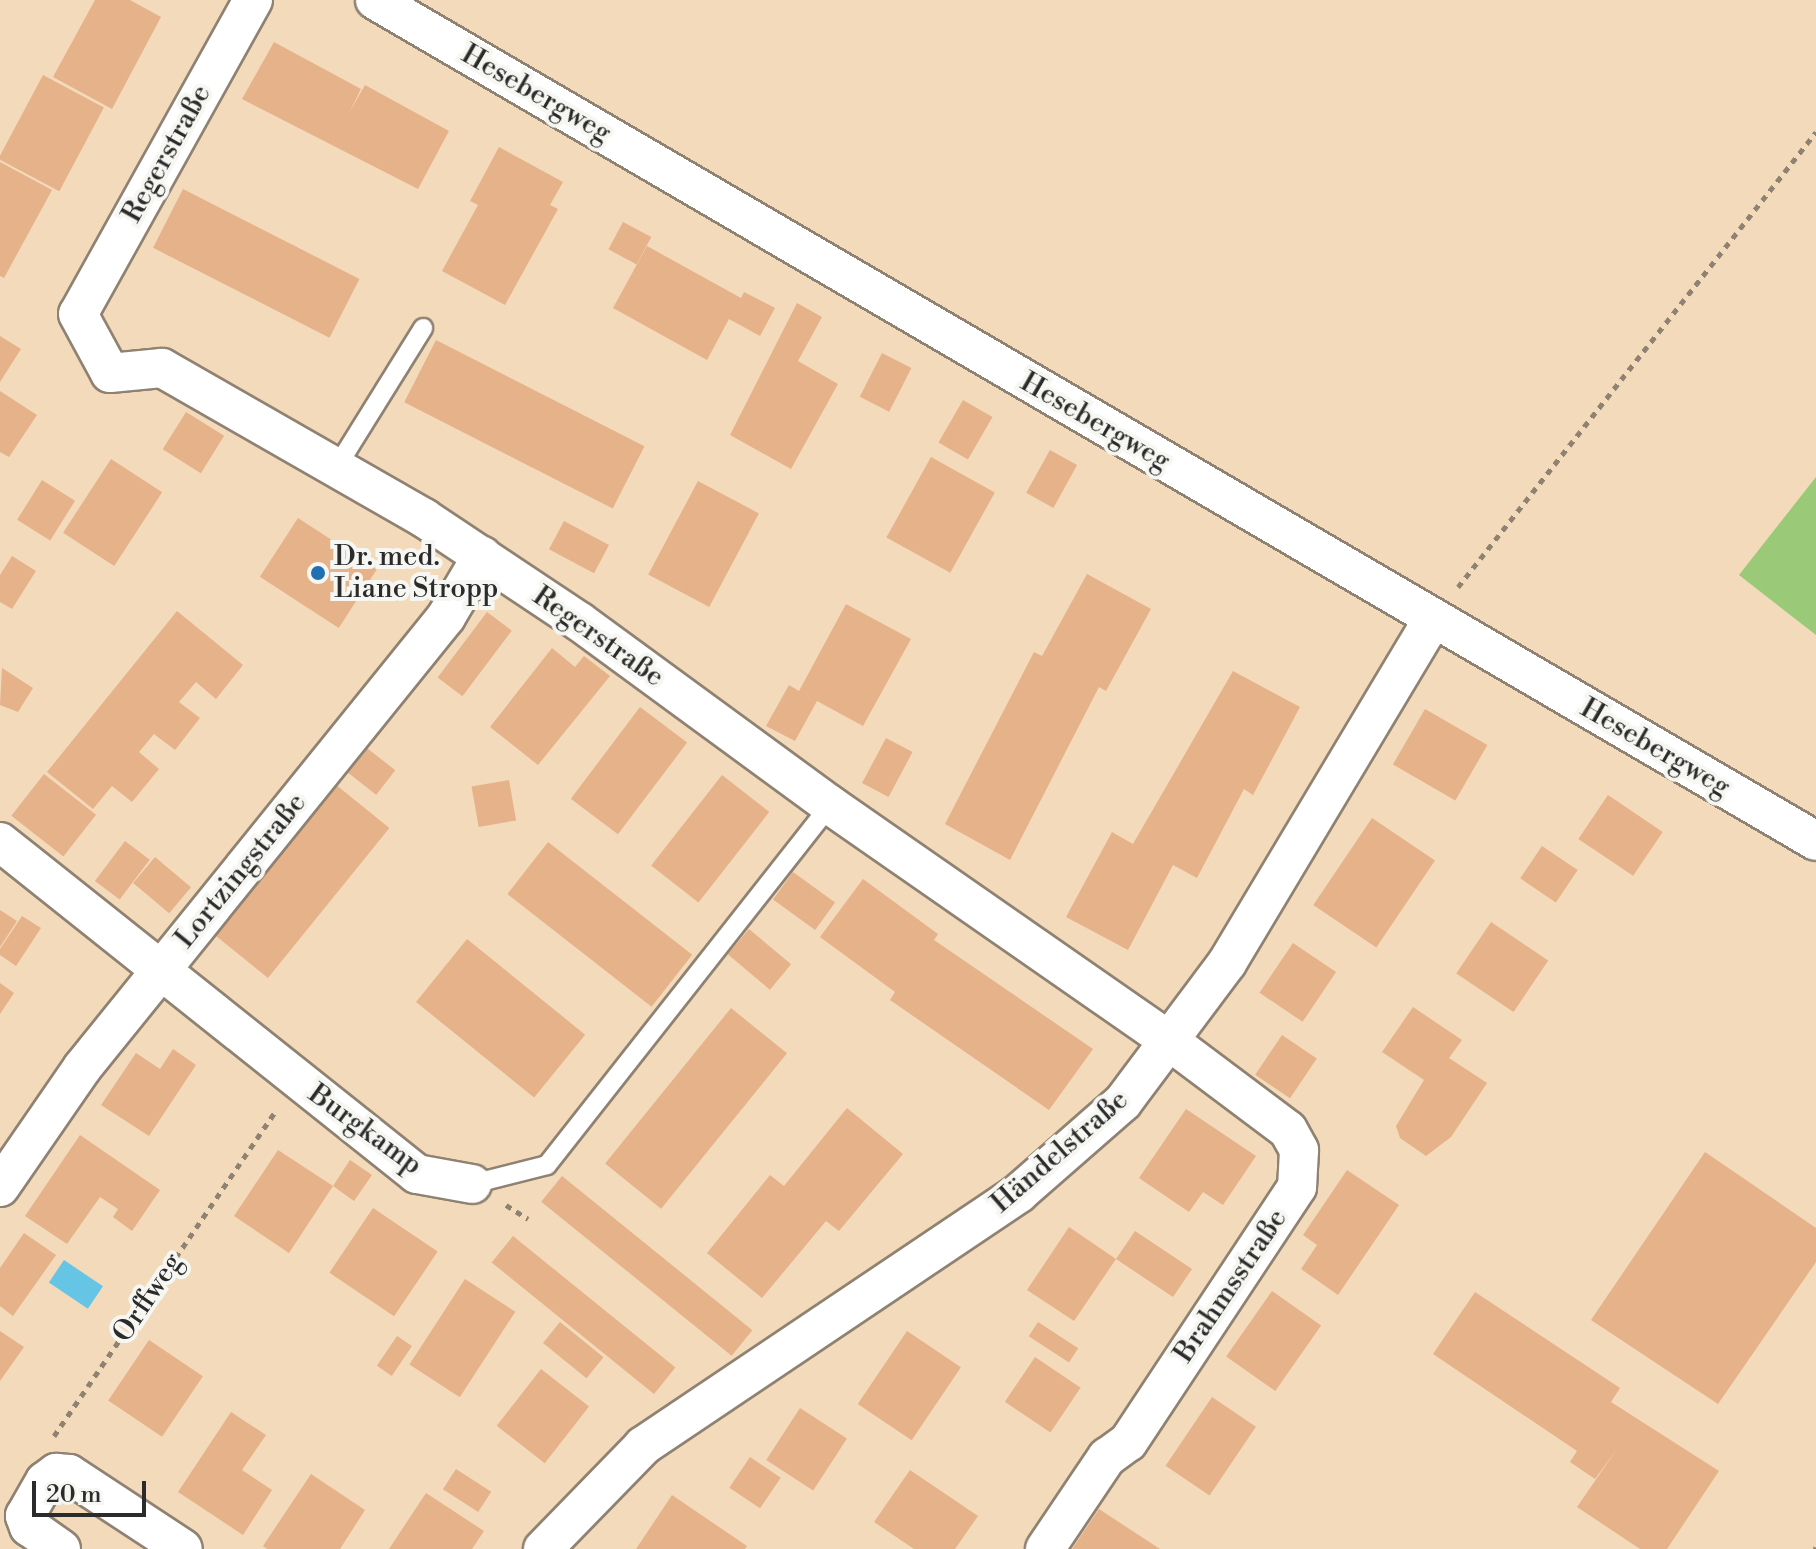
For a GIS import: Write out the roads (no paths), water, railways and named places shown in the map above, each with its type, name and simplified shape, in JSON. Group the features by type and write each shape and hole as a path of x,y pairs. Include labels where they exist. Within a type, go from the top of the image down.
{"street":[{"name":"Regerstraße","path":"253,0 78,314 110,373 162,368 482,556 830,805 1172,1043"},
{"name":"Hesebergweg","path":"375,0 1432,620 1816,841"},
{"name":"Lortzingstraße","path":"0,1187 82,1068 446,617 482,556"},
{"name":"Händelstraße","path":"543,1549 643,1446 1019,1193 1123,1102 1172,1043 1227,963 1432,620"},
{"name":"Burgkamp","path":"0,842 417,1174 472,1184"},
{"name":"Brahmsstraße","path":"1045,1549 1107,1457 1128,1442 1297,1187 1299,1150 1288,1130 1172,1043"},
{"path":"61,1549 29,1527 25,1516 45,1481 56,1473 69,1474 173,1548"}],"lane":[{"path":"336,468 423,328"},
{"name":"Burgkamp","path":"472,1184 547,1165 830,805"}],"water":[{"path":"64,1260 103,1286 88,1309 49,1282"}],"place":[{"name":"Dr. med. Liane Stropp","path":"318,573"}]}
